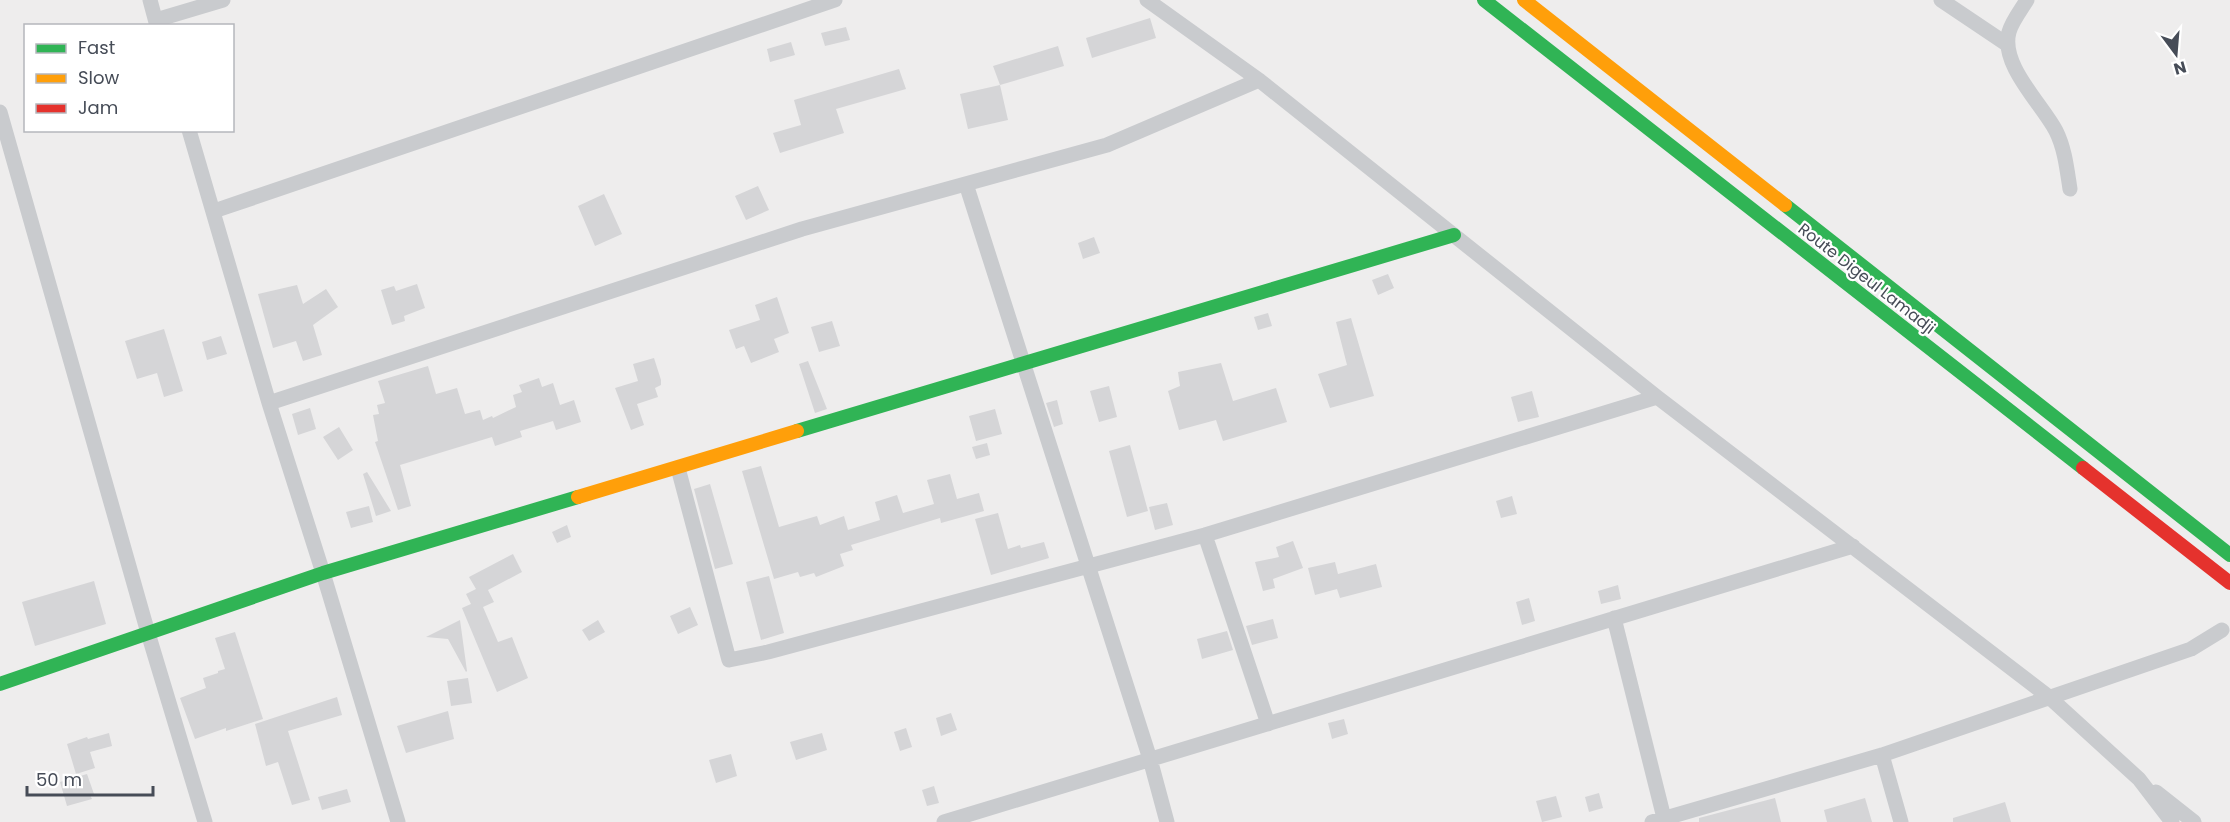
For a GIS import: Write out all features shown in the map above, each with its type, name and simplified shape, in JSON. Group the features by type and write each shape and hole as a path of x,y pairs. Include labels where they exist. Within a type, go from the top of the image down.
{"main road":[{"name":"Route Digeul Lamadji","path":"1484,0 2230,583"},
{"name":"Route Digeul Lamadji","path":"1524,0 2230,555"},
{"path":"0,684 323,573 1454,235"}],"street":[{"path":"150,0 157,23 223,0"},
{"path":"214,211 835,0"},
{"path":"1147,0 1259,80 1658,397 2049,697 2139,779 2194,822"},
{"path":"1941,0 2008,45"},
{"path":"2027,0 2009,32 2008,45 2014,66 2056,131 2066,158 2070,189"},
{"path":"269,403 802,229 1107,145 1259,80"},
{"path":"0,112 204,822"},
{"path":"190,132 269,403 398,822"},
{"path":"966,184 1150,759 1167,822"},
{"path":"678,468 729,660 768,652 1205,535 1658,397"},
{"path":"1205,535 1268,724"},
{"path":"944,822 1853,546"},
{"path":"1614,618 1661,821 1882,755 2191,649 2222,630"},
{"path":"1882,755 1901,822"},
{"path":"2139,779 2172,822"}],"building":[{"path":"1150,18 1156,38 1092,58 1086,38"},
{"path":"846,27 850,40 825,46 821,33"},
{"path":"791,42 795,55 770,62 767,49"},
{"path":"1058,46 1064,66 1000,85 993,66"},
{"path":"899,69 906,89 836,109 844,133 780,153 773,133 801,125 794,100"},
{"path":"1000,85 1008,120 968,129 960,94"},
{"path":"758,186 769,210 746,220 735,196"},
{"path":"604,194 622,234 595,246 578,206"},
{"path":"1094,237 1100,253 1083,259 1078,243"},
{"path":"1388,274 1394,288 1378,295 1372,280"},
{"path":"417,284 425,308 404,316 405,321 392,325 381,290 394,286 396,291"},
{"path":"297,285 303,304 326,289 338,307 313,325 322,355 303,361 296,341 273,348 258,294"},
{"path":"777,297 789,333 774,339 779,352 751,363 744,346 736,349 729,330 760,320 755,305"},
{"path":"1268,313 1272,326 1258,330 1254,317"},
{"path":"1351,318 1374,396 1330,408 1318,374 1347,365 1336,322"},
{"path":"832,321 840,346 819,352 811,327"},
{"path":"164,329 183,391 164,397 157,373 137,379 125,341"},
{"path":"221,336 227,354 207,360 202,342"},
{"path":"654,358 661,380 661,385 655,388 658,397 637,404 644,425 631,430 615,388 638,381 633,364"},
{"path":"808,361 827,409 815,413 799,364"},
{"path":"1221,363 1233,401 1276,388 1287,422 1223,441 1216,420 1179,430 1168,391 1180,386 1178,372"},
{"path":"428,366 436,394 457,388 465,414 480,410 483,420 492,416 493,418 516,407 513,395 522,392 519,385 539,378 542,387 553,383 560,405 574,400 581,422 556,430 553,421 520,431 522,437 495,446 492,437 400,465 411,506 398,510 375,442 378,441 373,415 379,414 377,405 385,403 378,381"},
{"path":"1109,386 1117,417 1099,422 1090,391"},
{"path":"1532,391 1539,417 1518,422 1511,397"},
{"path":"1057,400 1063,424 1054,427 1046,403"},
{"path":"310,408 316,429 298,435 292,414"},
{"path":"995,409 1002,434 976,441 969,416"},
{"path":"339,427 353,450 338,460 323,437"},
{"path":"987,443 990,455 976,459 972,447"},
{"path":"1130,445 1148,511 1127,517 1109,451"},
{"path":"761,466 779,527 817,516 820,525 844,516 848,530 880,520 875,502 897,495 903,513 934,504 927,480 950,474 957,499 979,493 984,511 941,523 940,518 851,545 853,550 840,554 844,566 816,577 814,573 800,577 798,572 774,579 742,471"},
{"path":"367,472 391,511 376,516 363,474"},
{"path":"710,484 733,564 715,569 694,489"},
{"path":"1512,496 1517,514 1501,518 1496,501"},
{"path":"1167,503 1173,525 1155,530 1149,507"},
{"path":"369,506 373,522 351,528 346,512"},
{"path":"998,513 1008,549 1044,542 1049,558 991,575 975,519"},
{"path":"567,525 571,537 557,543 552,532"},
{"path":"1293,541 1303,568 1273,579 1275,588 1263,591 1255,562 1279,557 1276,547"},
{"path":"513,554 522,572 488,590 494,602 483,607 498,642 512,637 528,678 497,692 462,608 471,604 466,594 476,589 469,577"},
{"path":"1335,562 1338,574 1376,564 1382,587 1340,598 1337,589 1315,595 1308,568"},
{"path":"769,576 784,633 761,640 746,582"},
{"path":"94,581 106,624 35,646 22,602"},
{"path":"1618,585 1621,599 1601,604 1598,591"},
{"path":"1529,598 1535,621 1522,625 1516,602"},
{"path":"690,607 698,625 678,634 670,616"},
{"path":"1273,619 1278,638 1252,645 1246,626"},
{"path":"460,620 466,672 448,639 426,637"},
{"path":"598,620 605,632 589,641 582,630"},
{"path":"1227,631 1233,650 1202,659 1197,639"},
{"path":"235,632 263,719 226,731 226,728 195,739 180,698 206,688 203,678 225,669 215,638"},
{"path":"468,678 472,703 451,706 447,681"},
{"path":"337,697 342,715 288,731 310,800 292,805 278,762 266,766 255,724"},
{"path":"448,711 454,739 406,753 397,726"},
{"path":"951,713 957,730 941,736 936,718"},
{"path":"1344,719 1348,734 1332,739 1328,723"},
{"path":"906,728 912,747 900,751 894,732"},
{"path":"109,733 112,746 90,752 95,768 76,774 67,744"},
{"path":"822,733 827,750 796,760 790,742"},
{"path":"731,754 737,776 716,783 709,760"},
{"path":"87,774 94,794 90,795 92,799 67,806 60,782"},
{"path":"934,786 939,803 927,806 922,790"},
{"path":"347,789 351,802 322,810 318,797"},
{"path":"1599,793 1603,808 1589,812 1585,797"},
{"path":"1556,796 1562,817 1542,822 1536,801"},
{"path":"1775,798 1781,822 1699,822 1699,818"},
{"path":"1865,798 1872,822 1827,822 1824,810"},
{"path":"2005,802 2011,822 1953,822 1953,818"}],"traffic: fast":[{"path":"1484,0 2083,468"},
{"path":"1785,205 2230,555"},
{"path":"797,431 1454,235"},
{"path":"0,684 323,573 578,497"}],"traffic: slow":[{"path":"1524,0 1785,205"},
{"path":"578,497 797,431"}],"traffic: jam":[{"path":"2083,468 2230,583"}]}
